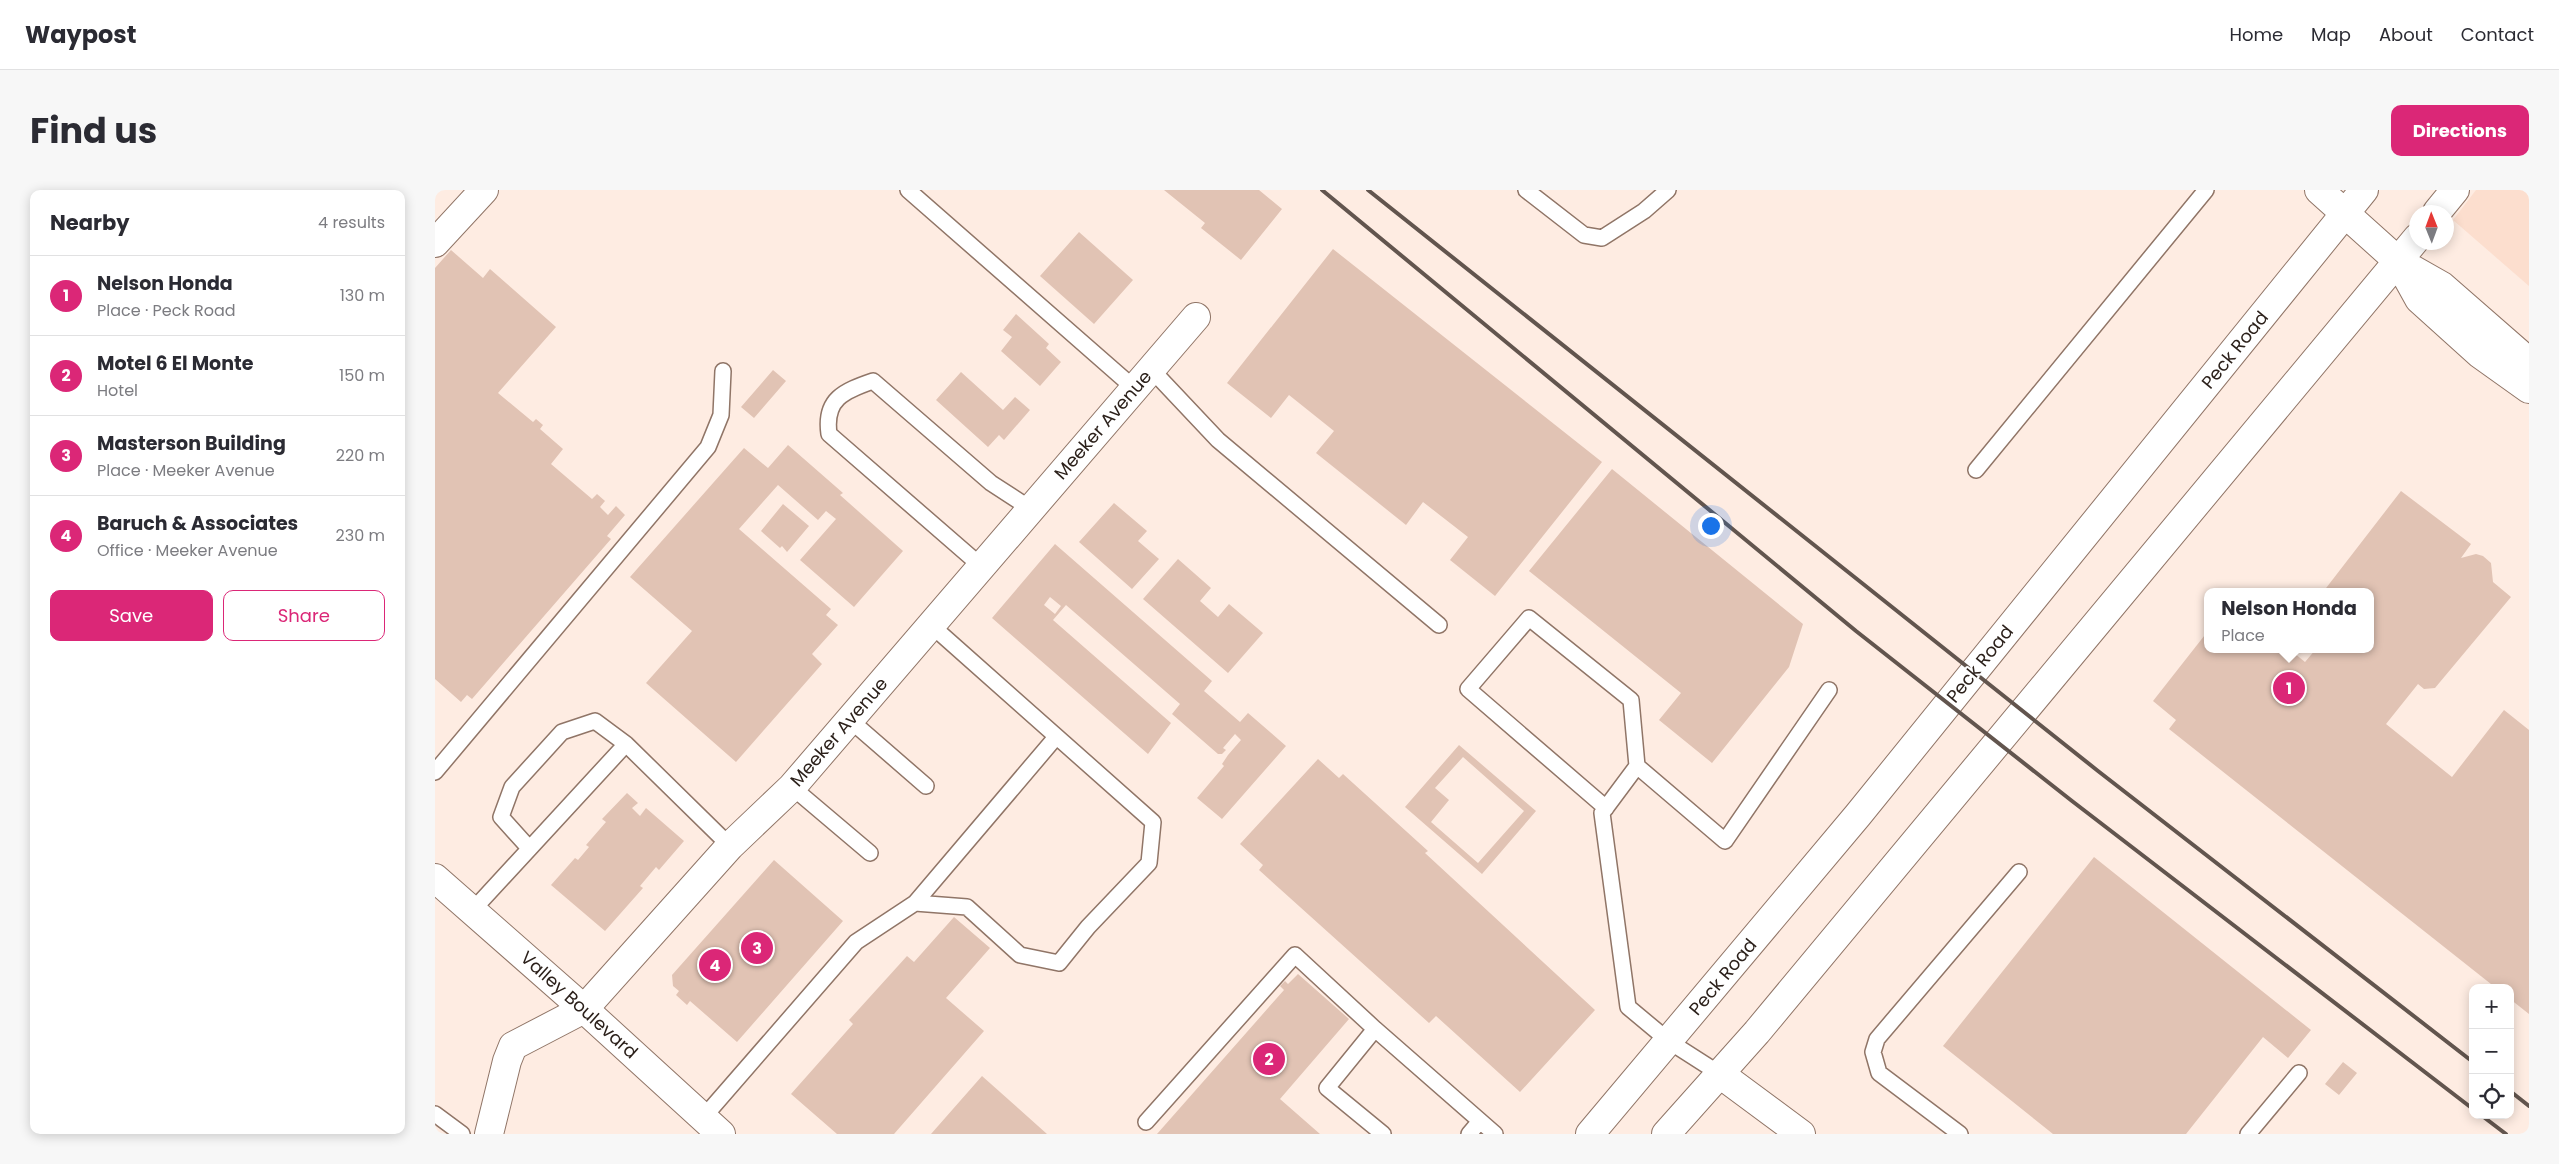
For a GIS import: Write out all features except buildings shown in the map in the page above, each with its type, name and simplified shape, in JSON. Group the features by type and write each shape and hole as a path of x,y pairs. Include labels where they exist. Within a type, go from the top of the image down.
{"main road":[{"path":"435,243 484,190"},
{"path":"2319,190 2398,261 2441,286 2529,362"},
{"name":"Peck Road","path":"1590,1134 1670,1042 1858,815 2365,190"},
{"path":"2443,205 2455,190"},
{"path":"1667,1134 1720,1074 2409,248"},
{"path":"2398,261 2419,299 2480,354 2529,389"},
{"name":"Meeker Avenue","path":"489,1134 507,1061 513,1046 584,1009 730,846 792,787 1196,316"},
{"name":"Valley Boulevard","path":"435,878 584,1009 712,1126"},
{"path":"1720,1074 1801,1134"}],"lane":[{"path":"908,190 1218,440 1439,625"},
{"path":"1526,190 1584,235 1602,238 1644,211 1668,190"},
{"path":"1976,470 2206,190"},
{"path":"435,772 709,447 721,415 723,370"},
{"path":"981,566 829,434 827,417 834,402 852,388 873,382 991,483 1031,509"},
{"path":"1606,808 1468,689 1529,618 1631,700 1637,766 1606,808 1602,813 1628,1007 1670,1042 1720,1074"},
{"path":"915,903 967,907 1020,955 1059,963 1088,927 1149,863 1153,822 931,625"},
{"path":"1637,766 1725,841 1829,690"},
{"path":"849,720 926,786"},
{"path":"529,848 501,817 512,787 561,732 595,721 626,744 730,846"},
{"path":"712,1126 856,942 915,903 1056,737"},
{"path":"472,911 626,744"},
{"path":"792,787 871,853"},
{"path":"1960,1134 1879,1073 1873,1052 1877,1040 2019,872"},
{"path":"1146,1122 1295,956 1495,1134"},
{"path":"1375,1029 1327,1088 1383,1134"},
{"path":"2248,1134 2299,1073"},
{"path":"435,1114 462,1134"},
{"path":"1469,1134 1480,1121"}],"shaded area":[{"path":"2476,190 2529,190 2529,286 2454,221"}],"railway":[{"path":"1322,190 1856,631 2072,801 2469,1106"},
{"path":"1368,190 2098,771 2469,1059"},
{"path":"2514,1094 2529,1106"},
{"path":"2486,1119 2506,1134"}],"place":[{"name":"Nelson Honda","path":"2289,688"},
{"name":"Masterson Building","path":"757,948"},
{"name":"Baruch & Associates","path":"715,965"},
{"name":"Motel 6 El Monte","path":"1269,1059"}]}
